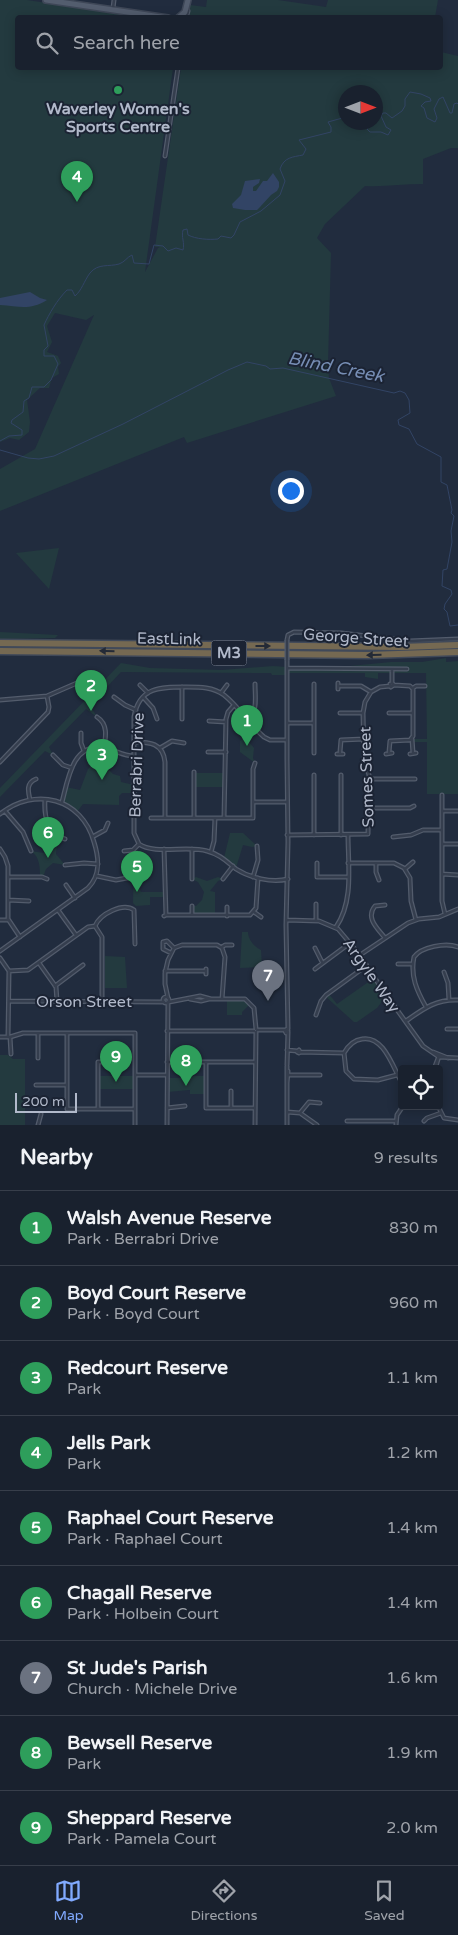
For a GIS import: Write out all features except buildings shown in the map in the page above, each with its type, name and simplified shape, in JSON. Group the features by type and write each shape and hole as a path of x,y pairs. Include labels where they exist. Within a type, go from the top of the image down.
{"highway":[{"name":"EastLink","path":"1,643 393,647 458,645"},
{"name":"EastLink","path":"0,651 368,655 458,652"}],"main road":[{"path":"46,0 150,15"},
{"path":"184,15 188,2"}],"street":[{"path":"113,9 114,0"},
{"path":"165,156 178,70"},
{"name":"George Street","path":"287,1125 288,1075 287,1038 285,1031 287,1023 288,920 286,740 288,635 294,632 341,633 410,642 458,639"},
{"path":"287,668 407,669"},
{"path":"392,669 392,685"},
{"path":"0,700 47,696 77,683"},
{"path":"248,720 255,711 255,684"},
{"path":"314,684 314,753"},
{"path":"140,685 148,693"},
{"path":"221,693 228,685"},
{"path":"339,686 361,686 371,692 380,687 392,685 410,686 413,688 425,686"},
{"path":"182,687 182,719"},
{"name":"Berrabri Drive","path":"139,844 134,833 134,719 136,710 148,693 160,688 203,687 221,693 265,738 286,740"},
{"path":"413,688 413,753"},
{"name":"Somes Street","path":"287,835 368,834 369,778 364,759 363,713 365,702 371,692"},
{"path":"0,762 48,712 47,696"},
{"path":"114,697 126,706 136,710"},
{"path":"143,698 153,708 157,719"},
{"path":"224,818 226,722 228,712 234,705"},
{"path":"339,712 363,713"},
{"path":"388,713 413,713"},
{"path":"96,717 102,721 106,730 104,748"},
{"path":"209,721 226,722"},
{"path":"287,723 314,723"},
{"path":"80,733 80,743 84,751"},
{"path":"340,753 341,740 364,739"},
{"path":"389,753 389,742 391,740 412,739"},
{"path":"160,748 172,741 184,743"},
{"path":"134,742 151,742 160,748 164,759 164,818"},
{"path":"62,802 72,768 77,758 84,751 104,748 122,755 134,756"},
{"path":"208,752 226,752"},
{"path":"53,755 64,766 72,768"},
{"path":"151,818 253,818 253,769 255,763"},
{"path":"194,772 194,817"},
{"path":"314,775 314,835"},
{"path":"341,775 341,835"},
{"path":"369,778 415,778"},
{"path":"30,800 28,786 30,782 36,779"},
{"path":"442,794 442,903 445,914"},
{"path":"0,814 18,803 30,800 62,802 81,815 94,836 98,852 96,876 91,885 0,951"},
{"path":"45,800 44,813 47,822 57,835 66,839"},
{"path":"253,802 287,802"},
{"path":"369,808 410,808 414,806"},
{"path":"4,811 23,832 31,851"},
{"path":"442,811 458,811"},
{"path":"211,852 214,841 215,818"},
{"path":"94,836 105,830 108,823"},
{"path":"393,837 411,835 423,830 442,830"},
{"path":"336,927 346,904 348,835"},
{"path":"124,851 133,850 139,844 147,848 192,849 211,852 253,877 278,880 287,878"},
{"path":"442,844 458,844"},
{"path":"253,877 258,862 257,846"},
{"path":"0,849 7,862 8,920 20,937"},
{"path":"164,849 165,915 247,916 254,912 258,878"},
{"path":"192,849 192,879"},
{"path":"405,869 413,862"},
{"path":"65,865 84,863 98,866"},
{"path":"317,863 317,877 348,877"},
{"path":"348,863 395,864 405,869 410,878 411,901 416,920"},
{"path":"376,863 376,872 380,880"},
{"path":"223,879 233,866"},
{"path":"442,874 458,874"},
{"path":"96,876 116,880 138,876"},
{"path":"8,877 42,877 47,879"},
{"path":"66,885 75,898"},
{"path":"8,900 29,901"},
{"path":"316,904 316,920"},
{"path":"385,905 375,906 370,914 385,938"},
{"path":"192,906 192,915"},
{"path":"95,926 98,920 114,910 122,907 134,907 134,944"},
{"path":"227,907 227,916"},
{"path":"360,955 405,924 458,909"},
{"path":"58,910 76,936"},
{"path":"254,912 261,917"},
{"path":"0,920 8,920"},
{"name":"Argyle Way","path":"288,920 316,920 336,927 360,955 420,1043 439,1057"},
{"path":"9,971 26,971 89,927 95,926"},
{"path":"95,926 102,937 102,1001"},
{"path":"171,953 163,949 163,942 167,941 174,948"},
{"path":"315,969 350,943"},
{"path":"426,1007 415,986 414,956 418,952 445,944 458,946"},
{"path":"166,1125 167,1009 165,971 171,953 174,948 185,945 217,945 222,947 232,945"},
{"path":"222,947 226,959 222,981 222,999 241,998 248,1000 254,1008 255,1125"},
{"path":"315,948 322,962"},
{"path":"0,958 9,971 8,1027 11,1054"},
{"path":"39,963 55,986 57,1001"},
{"path":"398,964 413,964"},
{"path":"55,986 83,965"},
{"path":"316,1015 321,1001 326,995 366,966"},
{"path":"165,971 206,971"},
{"path":"444,972 448,983 449,1000"},
{"name":"Orson Street","path":"9,1001 222,999"},
{"path":"406,1021 426,1007 449,1000 458,1000"},
{"path":"447,1029 458,1029"},
{"path":"167,1030 285,1031"},
{"path":"0,1037 9,1037 22,1033 135,1033 135,1125"},
{"path":"38,1033 38,1058"},
{"path":"67,1033 67,1109 134,1109"},
{"path":"367,1038 374,1040 383,1048 397,1075 378,1080 354,1079 346,1071 344,1053 357,1040 367,1038"},
{"path":"287,1050 344,1053"},
{"path":"436,1065 439,1057 458,1058"},
{"path":"98,1109 98,1062 107,1062"},
{"path":"167,1062 255,1062"},
{"path":"206,1062 206,1108 255,1108"},
{"path":"135,1074 166,1075"},
{"path":"288,1075 320,1075"},
{"path":"36,1085 67,1085"},
{"path":"231,1091 231,1108"},
{"path":"300,1113 308,1102 320,1103"},
{"path":"167,1108 185,1106"},
{"path":"347,1121 396,1123 401,1110"},
{"path":"440,1110 446,1119 458,1120"},
{"path":"287,1112 300,1113 317,1125"},
{"path":"424,1121 441,1113"},
{"path":"38,1125 41,1114"}],"green space":[{"path":"0,0 27,0 127,15 15,15 15,70 173,70 145,272 160,247 155,247 181,70 443,70 443,52 458,56 458,148 451,148 423,159 423,184 365,186 325,224 317,238 331,253 328,364 329,378 336,396 187,443 184,437 0,511 0,469 35,449 94,315 86,320 55,313 47,326 52,342 47,352 58,356 61,363 58,367 59,374 52,378 49,388 40,388 27,400 30,422 29,432 19,440 10,438 0,442"},
{"path":"207,0 278,0 326,7 328,0 438,0 435,15 188,15 190,5 206,7"},
{"path":"59,548 49,589 16,553"},
{"path":"0,632 58,635 55,638 0,639"},
{"path":"446,658 446,662 458,661 458,794 427,794 427,742 413,742 412,739 427,739 426,673 378,673 378,679 365,677 365,673 287,673 287,675 272,675 271,673 121,672 90,705 97,717 86,709 49,747 53,755 45,751 0,797 0,788 121,663 150,668 222,670 273,666 350,666 391,662 422,662"},
{"path":"255,728 249,742 254,748 253,758 255,763 240,752 240,741"},
{"path":"98,747 100,747 101,762 113,774 120,776 121,782 134,785 134,793 122,793 119,796 119,805 83,804 77,812 62,802 66,787 80,790 88,769 96,761"},
{"path":"194,773 226,773 224,787 194,787"},
{"path":"230,833 243,833 257,846 243,845 236,868 224,858"},
{"path":"58,836 56,854 65,865 53,863 46,869 43,877 40,877 38,859 31,851 44,853 49,851"},
{"path":"137,846 140,864 136,878 141,892 164,892 164,897 150,897 150,905 136,906 133,903 134,849"},
{"path":"196,877 207,881 218,877 223,879 218,881 210,891 215,892 215,916 192,915 192,906 196,906 202,900 204,892 198,882 192,879"},
{"path":"242,932 248,932 252,942 261,950 262,967 240,968"},
{"path":"105,956 125,957 127,988 105,988"},
{"path":"374,978 387,995 377,1008 357,1022 354,1022 325,996 328,993 337,1004"},
{"path":"227,999 247,999 251,1003 242,1012 242,1015 227,1015"},
{"path":"0,1055 8,1055 13,1059 25,1059 25,1125 0,1125"},
{"path":"98,1076 135,1076 135,1089 98,1089"},
{"path":"190,1076 206,1076 206,1094 190,1094 190,1090 167,1092 167,1078 190,1078"}],"water":[{"path":"273,173 279,182 279,187 257,210 233,208 232,204 241,195 245,181 260,179 259,183 253,187 253,191 256,191 263,181 267,181"},
{"path":"30,292 47,300 29,307 0,305 0,298"}],"waterway":[{"path":"383,113 392,118 402,111 405,106 405,99 410,92 430,98 431,101 425,102 421,106 424,108 427,118 435,122 437,118 434,109 439,99 443,97 450,113 452,113 454,104 458,104"},
{"path":"0,441 9,436 22,435 22,430 11,423 12,420 23,412 24,401 29,398 32,387 44,387 51,380 58,364 54,356 44,356 44,350 48,346 44,325 54,307 67,290 72,290 75,296 93,270 119,264 132,255 134,263 149,264 154,245 163,246 168,251 176,248 183,250 183,230 187,229 188,235 198,238 218,239 221,236 231,238 240,222 261,211 280,195 285,181 280,169 282,165 289,158 303,155 306,149 299,140 331,132 328,122 338,119"},
{"path":"368,130 388,135 391,130 386,127 383,120"},
{"name":"Blind Creek","path":"0,450 28,458 39,459 54,456 247,362 266,366 270,369 283,368 394,393 400,391 405,393 409,400 410,413 398,420 399,425 409,429 417,444 441,457 441,482 447,485 451,513 454,516 451,531 452,542 447,569 443,570 442,586 451,590 452,594 444,609 447,612 450,626 458,625"}],"place":[{"name":"Waverley Women's Sports Centre","path":"118,90"},
{"name":"Jells Park","path":"77,202"},
{"name":"Boyd Court Reserve","path":"91,711"},
{"name":"Walsh Avenue Reserve","path":"247,746"},
{"name":"Redcourt Reserve","path":"102,780"},
{"name":"Chagall Reserve","path":"48,858"},
{"name":"Raphael Court Reserve","path":"137,892"},
{"name":"St Jude's Parish","path":"268,1001"},
{"name":"Sheppard Reserve","path":"116,1082"},
{"name":"Bewsell Reserve","path":"186,1086"}]}
